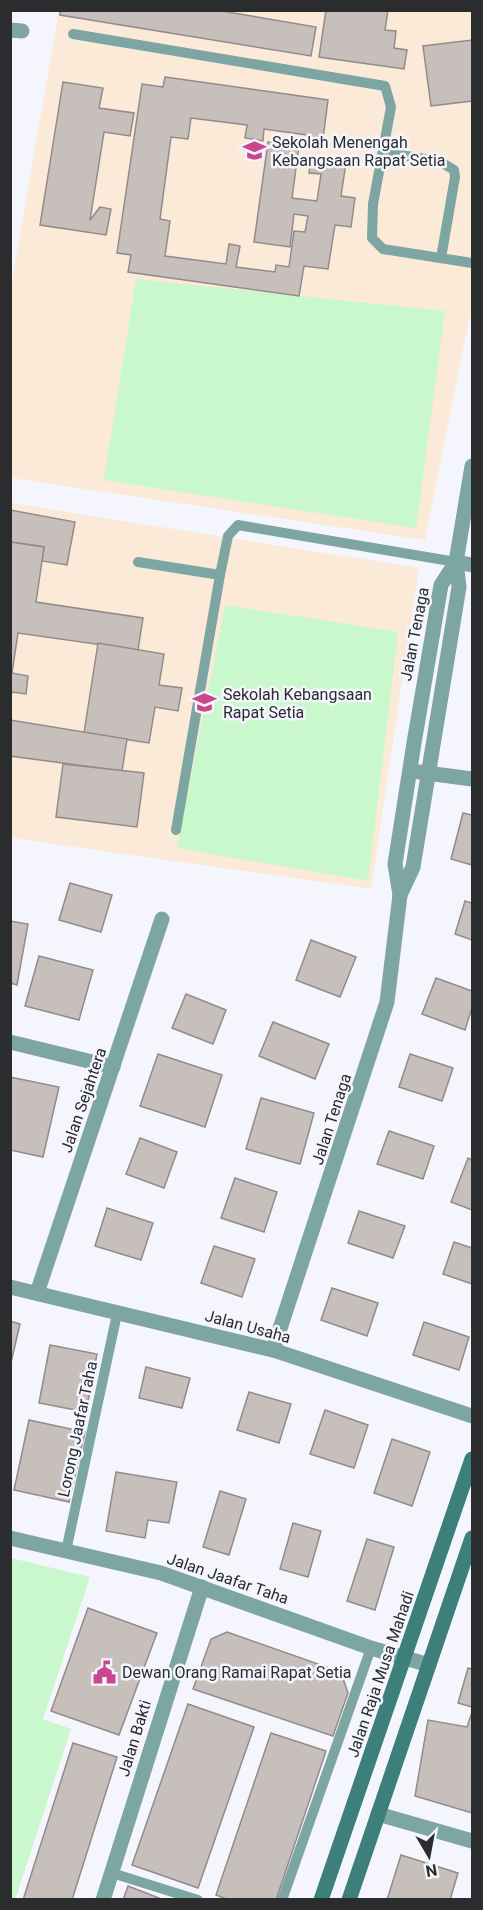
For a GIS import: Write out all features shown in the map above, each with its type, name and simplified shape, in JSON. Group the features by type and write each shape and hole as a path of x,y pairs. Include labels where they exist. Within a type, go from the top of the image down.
{"main road":[{"name":"Jalan Raja Musa Mahadi","path":"321,1899 472,1459"},
{"path":"349,1899 472,1538"}],"street":[{"name":"Jalan Tenaga","path":"400,895 413,867 429,773 459,587 456,562 472,466"},
{"name":"Jalan Tenaga","path":"273,1350 387,1002 400,895 395,864 421,698 441,585 456,562"},
{"path":"456,562 472,565"},
{"path":"428,654 447,658"},
{"path":"421,698 440,701"},
{"path":"411,771 472,779"},
{"path":"402,822 420,824"},
{"name":"Jalan Sejahtera","path":"37,1293 162,919"},
{"path":"10,1042 114,1066"},
{"name":"Jalan Usaha","path":"10,1287 273,1350 472,1416"},
{"name":"Jalan Jaafar Taha","path":"10,1538 161,1573 371,1648 429,1665"},
{"name":"Jalan Bakti","path":"102,1899 202,1587"},
{"path":"378,1814 472,1840"}],"lane":[{"path":"73,34 385,86 392,107 373,204 372,238 383,249 472,263"},
{"path":"384,152 441,162 454,170 455,177 441,258"},
{"path":"176,830 220,575 228,536 238,525 456,562"},
{"path":"138,562 220,575"},
{"name":"Lorong Jaafar Taha","path":"66,1551 117,1314"},
{"name":"Jalan Raja Musa Mahadi","path":"282,1899 371,1648"},
{"path":"112,1873 198,1899"}],"shaded area":[{"name":"Sekolah Menengah Kebangsaan Rapat Setia","path":"59,11 472,11 472,305 425,540 11,478 10,291"},
{"name":"Sekolah Kebangsaan Rapat Setia","path":"11,503 419,568 371,889 11,838"}],"green space":[{"path":"136,279 445,311 416,528 104,480"},
{"path":"225,605 398,632 368,881 177,848"},
{"path":"11,1558 90,1577 43,1719 71,1729 15,1900 10,1899"}],"building":[{"path":"60,10 216,10 316,27 311,56 60,15"},
{"path":"326,10 388,10 385,30 396,31 394,48 407,50 404,69 319,57"},
{"path":"472,40 472,101 431,106 423,46"},
{"path":"165,77 328,100 322,147 306,145 307,135 264,129 263,141 245,138 247,125 191,118 188,139 171,137 160,219 170,221 165,256 226,264 229,244 240,246 236,267 275,272 276,265 289,267 294,231 305,232 308,216 294,214 290,247 254,242 268,142 299,146 292,198 317,201 321,174 309,173 311,158 346,163 341,196 355,198 351,227 335,225 328,269 304,266 299,296 128,272 131,255 117,253 142,84 163,87"},
{"path":"63,82 103,88 99,108 134,113 130,136 104,132 90,220 100,207 111,209 106,235 40,225"},
{"path":"10,510 75,522 67,565 42,561 44,547 10,542"},
{"path":"10,542 44,547 36,602 143,618 138,650 18,633 12,673 28,676 26,694 12,692 10,699"},
{"path":"98,643 164,654 159,685 182,688 178,711 155,707 149,743 84,733"},
{"path":"10,720 127,739 122,771 10,756"},
{"path":"63,764 144,773 137,827 56,817"},
{"path":"463,813 472,815 472,865 451,859"},
{"path":"70,883 112,895 101,932 59,920"},
{"path":"465,901 472,903 472,940 455,934"},
{"path":"10,921 28,924 17,985 10,983"},
{"path":"311,940 356,957 340,997 296,980"},
{"path":"39,956 93,970 79,1020 25,1006"},
{"path":"436,978 472,991 472,1008 465,1030 422,1014"},
{"path":"186,994 226,1010 213,1044 172,1028"},
{"path":"273,1022 329,1044 315,1079 259,1056"},
{"path":"158,1054 222,1075 205,1127 140,1106"},
{"path":"410,1054 453,1068 442,1101 399,1087"},
{"path":"10,1077 59,1087 43,1157 10,1150"},
{"path":"261,1098 314,1113 300,1164 246,1149"},
{"path":"389,1131 434,1146 423,1179 377,1164"},
{"path":"140,1138 177,1152 164,1188 126,1174"},
{"path":"468,1158 472,1160 472,1210 451,1202"},
{"path":"235,1178 277,1192 264,1232 221,1218"},
{"path":"107,1208 153,1223 141,1260 95,1246"},
{"path":"359,1211 405,1226 393,1258 348,1243"},
{"path":"454,1242 472,1248 472,1284 443,1274"},
{"path":"214,1246 255,1259 242,1297 201,1283"},
{"path":"332,1288 378,1303 367,1336 321,1320"},
{"path":"10,1321 20,1324 10,1367"},
{"path":"424,1322 469,1337 459,1370 413,1355"},
{"path":"50,1345 97,1354 86,1412 39,1403"},
{"path":"146,1367 190,1378 182,1408 139,1398"},
{"path":"249,1392 291,1404 279,1443 237,1430"},
{"path":"325,1410 368,1425 354,1468 310,1454"},
{"path":"29,1420 85,1432 69,1502 14,1490"},
{"path":"392,1439 430,1452 412,1506 374,1493"},
{"path":"116,1472 177,1482 169,1523 148,1520 145,1538 106,1531"},
{"path":"220,1491 246,1499 229,1555 203,1547"},
{"path":"293,1523 321,1531 308,1577 280,1569"},
{"path":"367,1539 394,1547 375,1610 347,1601"},
{"name":"Dewan Orang Ramai Rapat Setia","path":"88,1608 157,1633 119,1735 51,1711"},
{"path":"227,1632 341,1672 348,1693 333,1736 193,1689 211,1639"},
{"path":"468,1668 472,1669 472,1707 458,1703"},
{"path":"188,1704 254,1727 198,1888 132,1865"},
{"path":"472,1712 472,1813 415,1796 428,1720 467,1727"},
{"path":"271,1733 326,1751 276,1900 229,1900 216,1895"},
{"path":"73,1743 117,1757 72,1900 23,1900"},
{"path":"401,1855 458,1873 450,1900 387,1900"},
{"path":"128,1886 164,1900 123,1900"}],"place":[{"name":"Sekolah Menengah Kebangsaan Rapat Setia","path":"254,151"},
{"name":"Sekolah Kebangsaan Rapat Setia","path":"205,703"},
{"name":"Dewan Orang Ramai Rapat Setia","path":"104,1672"}]}
